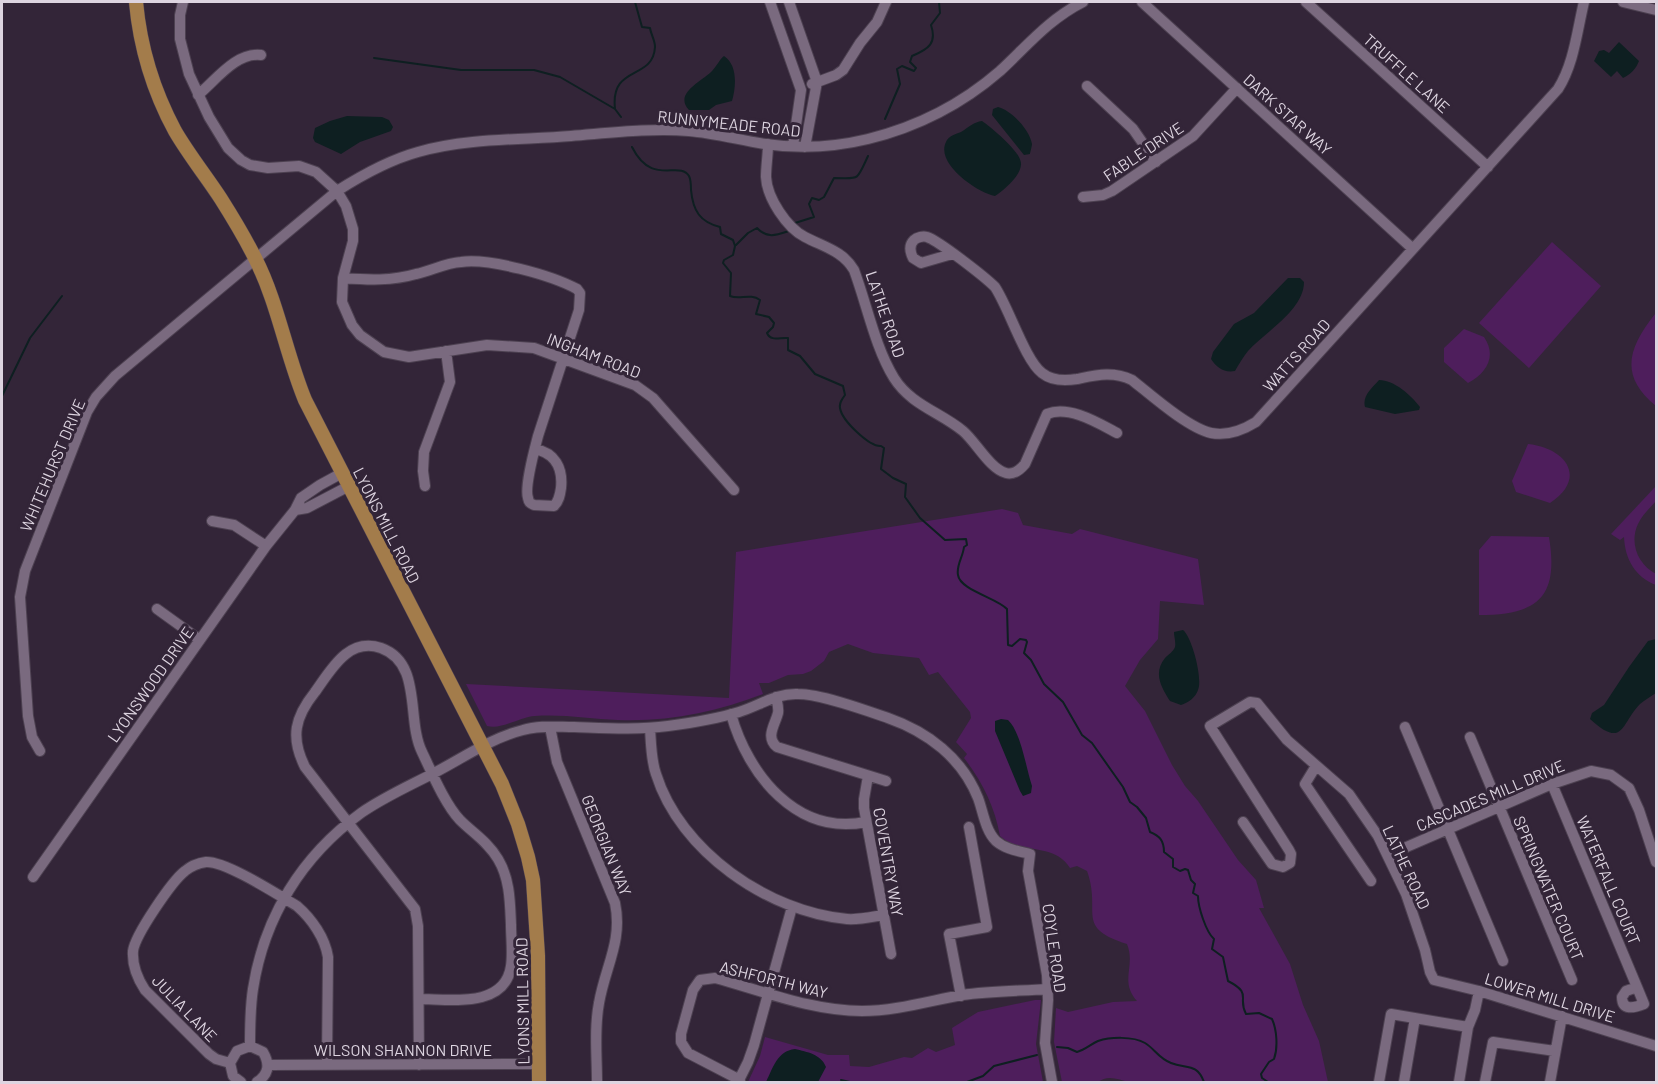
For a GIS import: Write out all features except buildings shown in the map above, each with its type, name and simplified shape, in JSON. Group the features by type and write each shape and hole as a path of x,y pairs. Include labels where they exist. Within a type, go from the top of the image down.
{"main road":[{"name":"LYONS MILL ROAD","path":"136,2 145,52 168,116 187,151 224,205 256,260 273,304 295,376 502,784 518,824 532,880 538,956 539,1083"}],"street":[{"path":"183,2 180,15 180,39 189,74 198,95 228,148 241,160 259,167 291,165 307,168 324,177 337,191"},
{"path":"771,2 801,90 793,146"},
{"path":"789,2 817,82 805,147"},
{"path":"801,90 843,70 877,22 886,2"},
{"name":"RUNNYMEADE ROAD","path":"256,260 337,191 377,167 418,152 483,142 668,130 702,132 768,144 805,147 867,139 896,131 934,116 980,87 1042,29 1083,2"},
{"name":"DARK STAR WAY","path":"1142,2 1413,249"},
{"name":"TRUFFLE LANE","path":"1306,2 1488,167"},
{"name":"WATTS ROAD","path":"952,254 995,287 1031,358 1044,375 1060,381 1105,374 1121,375 1132,380 1191,423 1209,433 1219,434 1238,430 1256,422 1548,102 1566,77 1584,2"},
{"path":"1623,2 1654,6"},
{"path":"198,95 237,61 253,54 261,56"},
{"path":"1087,86 1133,129 1156,162"},
{"name":"FABLE DRIVE","path":"1083,197 1112,192 1193,136 1237,88"},
{"name":"LATHE ROAD","path":"768,144 767,184 782,216 793,230 831,249 850,262 855,270 884,358 894,378 912,399 961,430 973,440 990,462 1005,473 1020,470 1025,464 1047,414 1070,413 1093,421 1116,433"},
{"name":"INGHAM ROAD","path":"337,191 346,206 353,229 351,253 341,290 346,314 356,330 371,345 384,352 409,357 471,347 500,345 534,348 635,385 653,398 734,490"},
{"name":"WHITEHURST DRIVE","path":"40,750 32,737 28,716 20,597 25,571 79,431 96,397 115,376 256,260"},
{"path":"343,278 389,279 420,274 459,262 474,261 509,266 570,285 580,293 581,300 535,449 528,498 534,506 554,506 560,495 562,479 560,467 549,454 535,449"},
{"path":"425,486 424,452 450,382 446,351"},
{"name":"LYONSWOOD DRIVE","path":"33,877 266,546 295,510 301,498 342,472"},
{"path":"295,510 307,508 349,486"},
{"path":"212,521 234,525 266,546"},
{"path":"157,609 200,640"},
{"path":"418,999 468,999 487,996 504,984 511,967 510,903 504,870 493,850 459,820 448,803 418,742 409,680 404,667 395,656 379,647 352,649 342,656 303,707 296,731 298,749 305,767 415,909 418,926 418,999 419,1065"},
{"name":"COYLE ROAD","path":"776,697 796,693 810,694 889,718 920,732 948,754 965,773 978,799 991,835 996,841 1009,849 1030,854 1028,871 1048,989 1045,1043 1052,1083"},
{"path":"250,1046 252,992 263,944 284,899 306,863 327,841 349,823 385,799 482,747 523,730 550,727 650,728 731,714 776,697 778,710 771,735 773,744 886,781"},
{"name":"LATHE ROAD","path":"1243,822 1272,864 1283,867 1290,863 1289,850 1210,726 1250,702 1257,703 1287,740 1349,794 1388,855 1409,902 1434,980"},
{"path":"731,714 737,735 750,762 766,783 784,800 799,811 828,824 851,825 866,822"},
{"name":"GEORGIAN WAY","path":"550,727 557,762 615,903 617,913 618,932 599,1004 597,1083"},
{"path":"1405,727 1503,961"},
{"path":"650,728 655,773 666,797 688,831 713,858 742,881 792,907 811,913 848,919 883,915"},
{"name":"SPRINGWATER COURT","path":"1470,737 1572,980"},
{"path":"1316,766 1305,784 1371,881"},
{"name":"CASCADES MILL DRIVE","path":"1388,855 1552,784 1591,771 1611,775 1621,781 1634,796 1656,862"},
{"name":"COVENTRY WAY","path":"868,776 864,799 866,822 891,954"},
{"name":"WATERFALL COURT","path":"1552,784 1637,987"},
{"path":"961,996 949,934 987,927 969,827"},
{"name":"JULIA LANE","path":"230,1063 216,1059 210,1054 145,990 139,982 133,962 136,940 141,931 184,871 200,863 208,862 225,866 284,899 303,912 324,941 327,948 327,1063"},
{"path":"739,1081 751,1053 792,907"},
{"name":"ASHFORTH WAY","path":"739,1081 688,1053 684,1047 681,1034 693,990 700,980 715,978 830,1009 861,1011 961,996 1048,989"},
{"name":"LOWER MILL DRIVE","path":"1434,980 1479,991 1656,1046"},
{"path":"1459,1083 1468,1027 1479,991"},
{"path":"1379,1083 1391,1014 1468,1027"},
{"path":"1550,1083 1562,1016"},
{"path":"1404,1083 1415,1018"},
{"path":"1485,1083 1492,1042 1556,1051"},
{"path":"241,1083 233,1076 230,1063 237,1051 250,1046 263,1052 268,1065 267,1072 257,1083"},
{"name":"WILSON SHANNON DRIVE","path":"268,1065 539,1064"}],"shaded area":[{"path":"1619,42 1639,61 1633,71 1623,78 1617,71 1611,77 1594,61 1599,51 1604,50 1609,53"},
{"path":"724,56 729,60 734,71 732,101 716,105 709,110 689,110 685,104 687,93 712,71"},
{"path":"998,107 1009,112 1024,127 1032,144 1030,154 1024,155 992,115 993,109"},
{"path":"347,116 382,117 389,120 393,127 391,131 360,142 341,154 315,142 313,138 315,128"},
{"path":"982,121 1011,146 1021,163 1016,177 995,196 979,189 960,176 952,168 944,151 950,137"},
{"path":"1552,242 1601,286 1529,368 1479,323"},
{"path":"1288,278 1300,278 1304,282 1298,302 1291,311 1248,351 1235,371 1227,371 1218,367 1211,359 1213,352 1234,324 1254,313"},
{"path":"1655,314 1656,406 1636,384 1632,373 1634,350"},
{"path":"1464,329 1484,337 1490,351 1485,369 1468,383 1444,362 1444,348"},
{"path":"1379,380 1402,389 1416,402 1420,407 1419,410 1395,414 1365,407 1366,396"},
{"path":"1528,444 1553,451 1568,466 1570,474 1568,484 1562,493 1550,503 1516,492 1512,481"},
{"path":"1656,486 1656,501 1640,521 1634,539 1640,559 1656,574 1656,585 1642,577 1632,566 1626,553 1624,537 1620,540 1611,534"},
{"path":"1002,509 1018,513 1023,525 1072,534 1080,529 1198,559 1204,605 1160,601 1158,639 1140,660 1125,686 1145,711 1185,786 1198,801 1238,860 1256,880 1264,908 1259,908 1290,964 1303,1005 1319,1041 1328,1082 1130,1082 1110,1078 1098,1082 1062,1082 1054,1042 1056,1008 1068,1012 1113,1002 1137,1001 1129,987 1130,959 1127,944 1111,938 1095,925 1091,885 1087,871 1077,866 1070,868 1055,855 1008,842 1000,836 987,795 964,758 967,754 956,742 971,718 970,712 938,672 929,675 919,658 873,653 848,644 829,652 824,661 811,671 788,675 769,683 759,683 763,694 710,711 655,719 618,720 545,716 529,717 499,726 487,726 466,684 729,698 736,552"},
{"path":"1491,536 1549,537 1551,574 1547,588 1530,606 1499,614 1479,615 1479,550"},
{"path":"1183,630 1193,649 1198,668 1199,685 1194,697 1181,705 1170,701 1161,685 1159,669 1175,647 1174,632"},
{"path":"1656,639 1656,693 1640,704 1621,730 1616,733 1601,728 1590,719 1592,713 1604,705 1648,641"},
{"path":"1008,720 1013,726 1023,751 1032,786 1031,793 1023,796 995,731 995,721"},
{"path":"1041,1000 1036,1044 1043,1082 748,1082 760,1056 765,1037 828,1055 849,1055 850,1066 869,1067 904,1057 912,1058 928,1048 936,1052 955,1045 952,1028 978,1012"},
{"path":"795,1049 813,1054 824,1063 826,1067 818,1082 766,1082 780,1057 789,1050"}],"waterway":[{"path":"621,117 615,109 615,95 619,85 647,65 653,58 655,47 650,28 642,27 635,2"},
{"path":"885,119 900,84 897,69 902,66 914,71 916,68 910,62 912,56 930,45 933,36 931,25 940,13 939,2"},
{"path":"374,58 461,70 534,70 560,77 615,109"},
{"path":"632,147 648,166 656,170 679,170 689,176 696,210 707,222 720,227 721,234 733,240 735,246 733,255 723,263 731,273 730,296 752,297 760,300 756,314 769,317 774,323 767,333 769,336 788,338 788,350 800,356 815,374 843,386 845,395 840,406 846,420 864,438 884,448 881,469 906,484 905,497 920,518 945,540 966,539 967,545 964,547 958,568 960,580 1007,609 1008,645 1012,646 1020,639 1026,640 1024,653 1031,660 1044,684 1063,702 1082,735 1092,743 1123,787 1130,802 1146,818 1150,832 1161,839 1164,852 1173,859 1173,867 1180,871 1188,870 1195,884 1193,893 1198,896 1203,919 1214,939 1212,949 1223,957 1228,981 1240,989 1246,1014 1259,1013 1272,1019 1276,1034 1275,1055 1261,1074 1262,1078 1268,1082"},
{"path":"795,223 814,217 809,204 812,198 819,200 824,197 834,178 856,177 868,156"},
{"path":"736,245 757,228 768,235 789,231"},
{"path":"2,396 30,338 62,296"},
{"path":"1057,1047 1077,1052 1098,1041 1115,1038 1134,1039 1145,1043 1167,1061 1195,1069 1204,1082"},
{"path":"967,1082 983,1076 994,1066 1037,1055"},
{"path":"841,1080 850,1082"}]}
